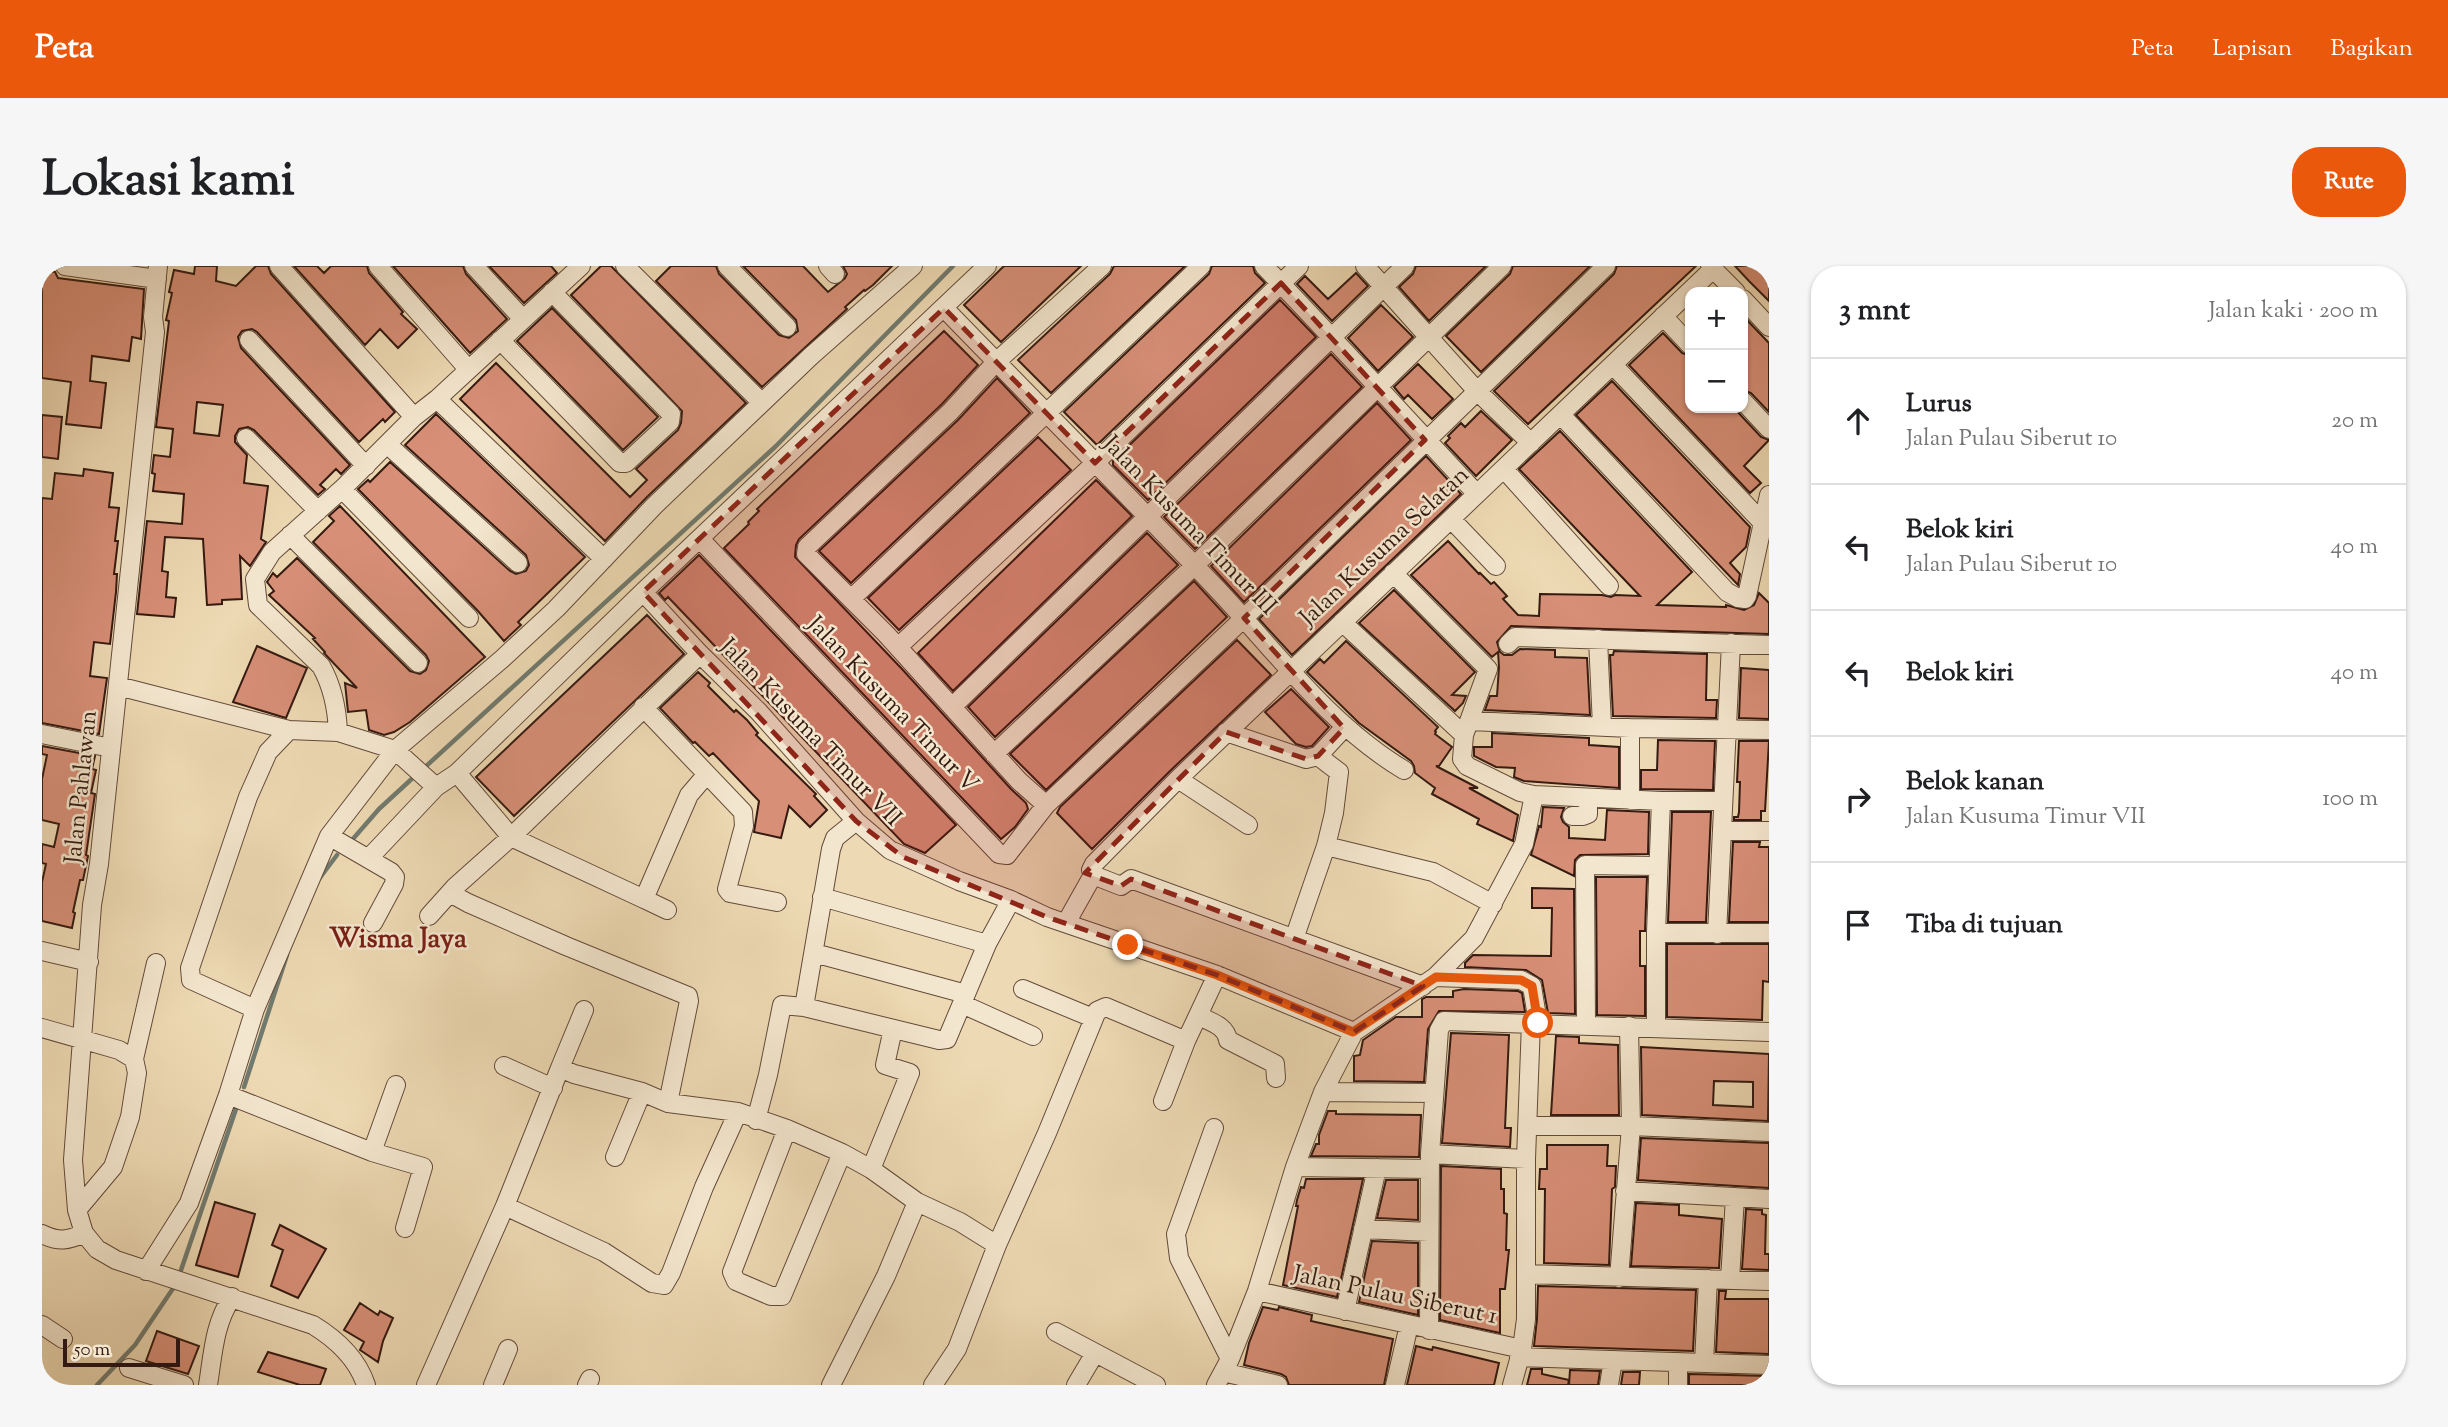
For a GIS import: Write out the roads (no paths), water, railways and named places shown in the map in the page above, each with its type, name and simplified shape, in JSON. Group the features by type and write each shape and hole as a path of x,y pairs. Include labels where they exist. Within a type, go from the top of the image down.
{"street":[{"path":"65,266 157,272"},
{"path":"279,266 414,417"},
{"path":"378,266 468,369"},
{"path":"474,266 523,319"},
{"path":"727,266 787,327"},
{"path":"146,1271 189,1203 228,1095 255,1009 329,835 402,756 604,559 654,506 811,356 913,266"},
{"path":"369,858 433,784 457,772 987,266"},
{"path":"1102,266 996,362 950,412 807,547 806,554 898,647 993,754 1046,805 1244,618 1606,266"},
{"path":"851,600 1201,266"},
{"path":"1264,266 1303,309 1332,335 1477,494"},
{"path":"898,647 1095,463 1299,266"},
{"path":"1365,266 1477,391 1531,443"},
{"path":"952,707 1405,266"},
{"path":"993,754 1194,566 1502,266"},
{"path":"338,733 332,689 321,666 258,605 255,579 272,552 577,267"},
{"path":"1712,267 1731,287"},
{"name":"Jalan Kusuma Selatan","path":"1066,923 1093,870 1178,779 1561,415 1712,267"},
{"path":"633,268 762,403"},
{"name":"Jalan Pahlawan","path":"84,1233 77,1210 73,1160 92,905 99,864 155,332 153,317 157,272"},
{"path":"500,341 620,463 626,463 670,422 671,414 552,292"},
{"path":"1748,304 1769,327"},
{"name":"Jalan Kusuma Timur III","path":"944,308 1244,618 1345,728 1404,770"},
{"path":"1663,316 1685,340"},
{"path":"249,340 366,466"},
{"path":"1613,365 1763,523"},
{"path":"437,399 604,559"},
{"path":"1748,406 1769,429"},
{"path":"1561,415 1727,592 1738,598 1745,599 1747,596 1769,495"},
{"path":"246,438 318,511"},
{"path":"388,445 518,563"},
{"path":"1504,469 1609,586"},
{"path":"342,489 469,618"},
{"path":"1451,519 1496,566"},
{"path":"290,536 418,663"},
{"name":"Jalan Kusuma Timur V","path":"700,538 999,854 1007,855 1046,805"},
{"path":"1393,573 1488,669 1467,728 1462,759 1468,766 1516,791 1534,795 1723,801"},
{"name":"Jalan Kusuma Timur VII","path":"643,592 758,711 856,821 890,850 1046,917 1217,975 1353,1032"},
{"path":"1342,622 1467,728 1602,726 1769,730"},
{"path":"1508,644 1515,637 1769,645"},
{"path":"1598,639 1602,726"},
{"path":"1717,934 1731,643"},
{"path":"429,916 700,654"},
{"path":"118,686 289,730 338,733 402,756 433,784"},
{"path":"643,707 735,802 744,818 727,889 730,893 777,902"},
{"path":"1226,732 1306,759 1318,757 1345,728"},
{"path":"1630,728 1630,800"},
{"path":"255,1009 191,980 190,968 248,797 268,752 289,730"},
{"path":"42,734 111,748"},
{"path":"1294,939 1326,846 1334,813 1339,772 1318,757"},
{"path":"457,772 511,837 667,910"},
{"path":"644,899 689,796 708,774"},
{"path":"1178,779 1248,825"},
{"path":"1223,1372 1257,1291 1295,1167 1323,1093 1353,1032 1429,981 1474,938 1524,844 1534,795"},
{"path":"1572,816 1588,814 1588,798"},
{"path":"1656,1027 1661,801"},
{"path":"804,1007 831,849 835,838 856,821"},
{"path":"1722,831 1769,831"},
{"path":"329,835 395,877 394,884 373,923"},
{"path":"1326,846 1433,872 1493,904"},
{"path":"1586,1025 1585,865 1658,866"},
{"path":"1093,870 1121,886 1131,879 1294,939 1429,981 1521,980 1532,986 1534,1023 1526,1159 1526,1320 1512,1385"},
{"path":"450,893 566,946 683,994 689,1000 668,1103"},
{"path":"822,897 987,944"},
{"path":"756,1120 782,1005 804,1007 939,1040 947,1039 987,944 1011,900"},
{"path":"1656,933 1769,933"},
{"path":"42,951 89,961"},
{"path":"814,953 964,999 1033,1036"},
{"path":"77,1210 113,1167 130,1117 137,1073 134,1059 156,963"},
{"path":"1163,1101 1186,1041 1217,975"},
{"path":"1023,989 1093,1018"},
{"path":"933,1385 957,1349 997,1245 1097,1011 1106,1007 1186,1041"},
{"path":"426,1385 505,1206 584,1010"},
{"path":"1199,1016 1226,1030 1228,1040 1275,1064 1276,1078"},
{"path":"1429,1330 1433,1093 1439,1026 1444,1021 1769,1032"},
{"path":"1619,1278 1630,1125 1629,1026"},
{"path":"42,1028 119,1050 134,1059"},
{"path":"871,1169 910,1073 885,1065 893,1029"},
{"path":"504,1066 553,1088"},
{"path":"561,1068 668,1103 738,1112 787,1129 871,1169 917,1202 960,1222 997,1245"},
{"path":"372,1152 396,1085"},
{"path":"615,1157 642,1093"},
{"path":"1323,1093 1433,1093"},
{"path":"228,1095 372,1152 423,1167 405,1227"},
{"path":"505,1206 604,1252 652,1283 664,1285 738,1112"},
{"path":"1528,1125 1630,1125 1769,1132"},
{"path":"1214,1128 1179,1225 1176,1246 1223,1372"},
{"path":"787,1129 732,1272 736,1281 771,1296 782,1296 842,1153"},
{"path":"1295,1167 1377,1168 1430,1162 1526,1159"},
{"path":"1345,1311 1377,1168"},
{"path":"1625,1191 1769,1199"},
{"path":"1730,1280 1735,1197"},
{"path":"831,1385 886,1276 917,1202"},
{"path":"1363,1229 1429,1232"},
{"path":"42,1234 65,1241 84,1233 97,1250 116,1260 313,1325 334,1338 351,1358 366,1385"},
{"path":"1526,1274 1769,1281"},
{"path":"1704,1363 1707,1279"},
{"name":"Jalan Pulau Siberut 1","path":"1257,1291 1520,1353 1613,1360 1769,1365"},
{"path":"208,1385 217,1328 232,1297"},
{"path":"42,1325 63,1339"},
{"path":"1395,1385 1409,1325"},
{"path":"1056,1332 1156,1385"},
{"path":"493,1385 508,1349"},
{"path":"1076,1385 1095,1353"},
{"path":"1609,1385 1613,1360"},
{"path":"1678,1362 1678,1385"},
{"path":"129,1368 184,1385"},
{"path":"1223,1372 1278,1385"}],"waterway":[{"path":"423,769 775,447 953,266"},
{"path":"352,840 379,809 416,775"},
{"path":"319,879 337,855"},
{"path":"244,1087 287,955"},
{"path":"179,1276 236,1109"},
{"path":"97,1385 135,1345 176,1284"}],"district":[{"name":"Wisma Jaya","path":"398,940"}]}
